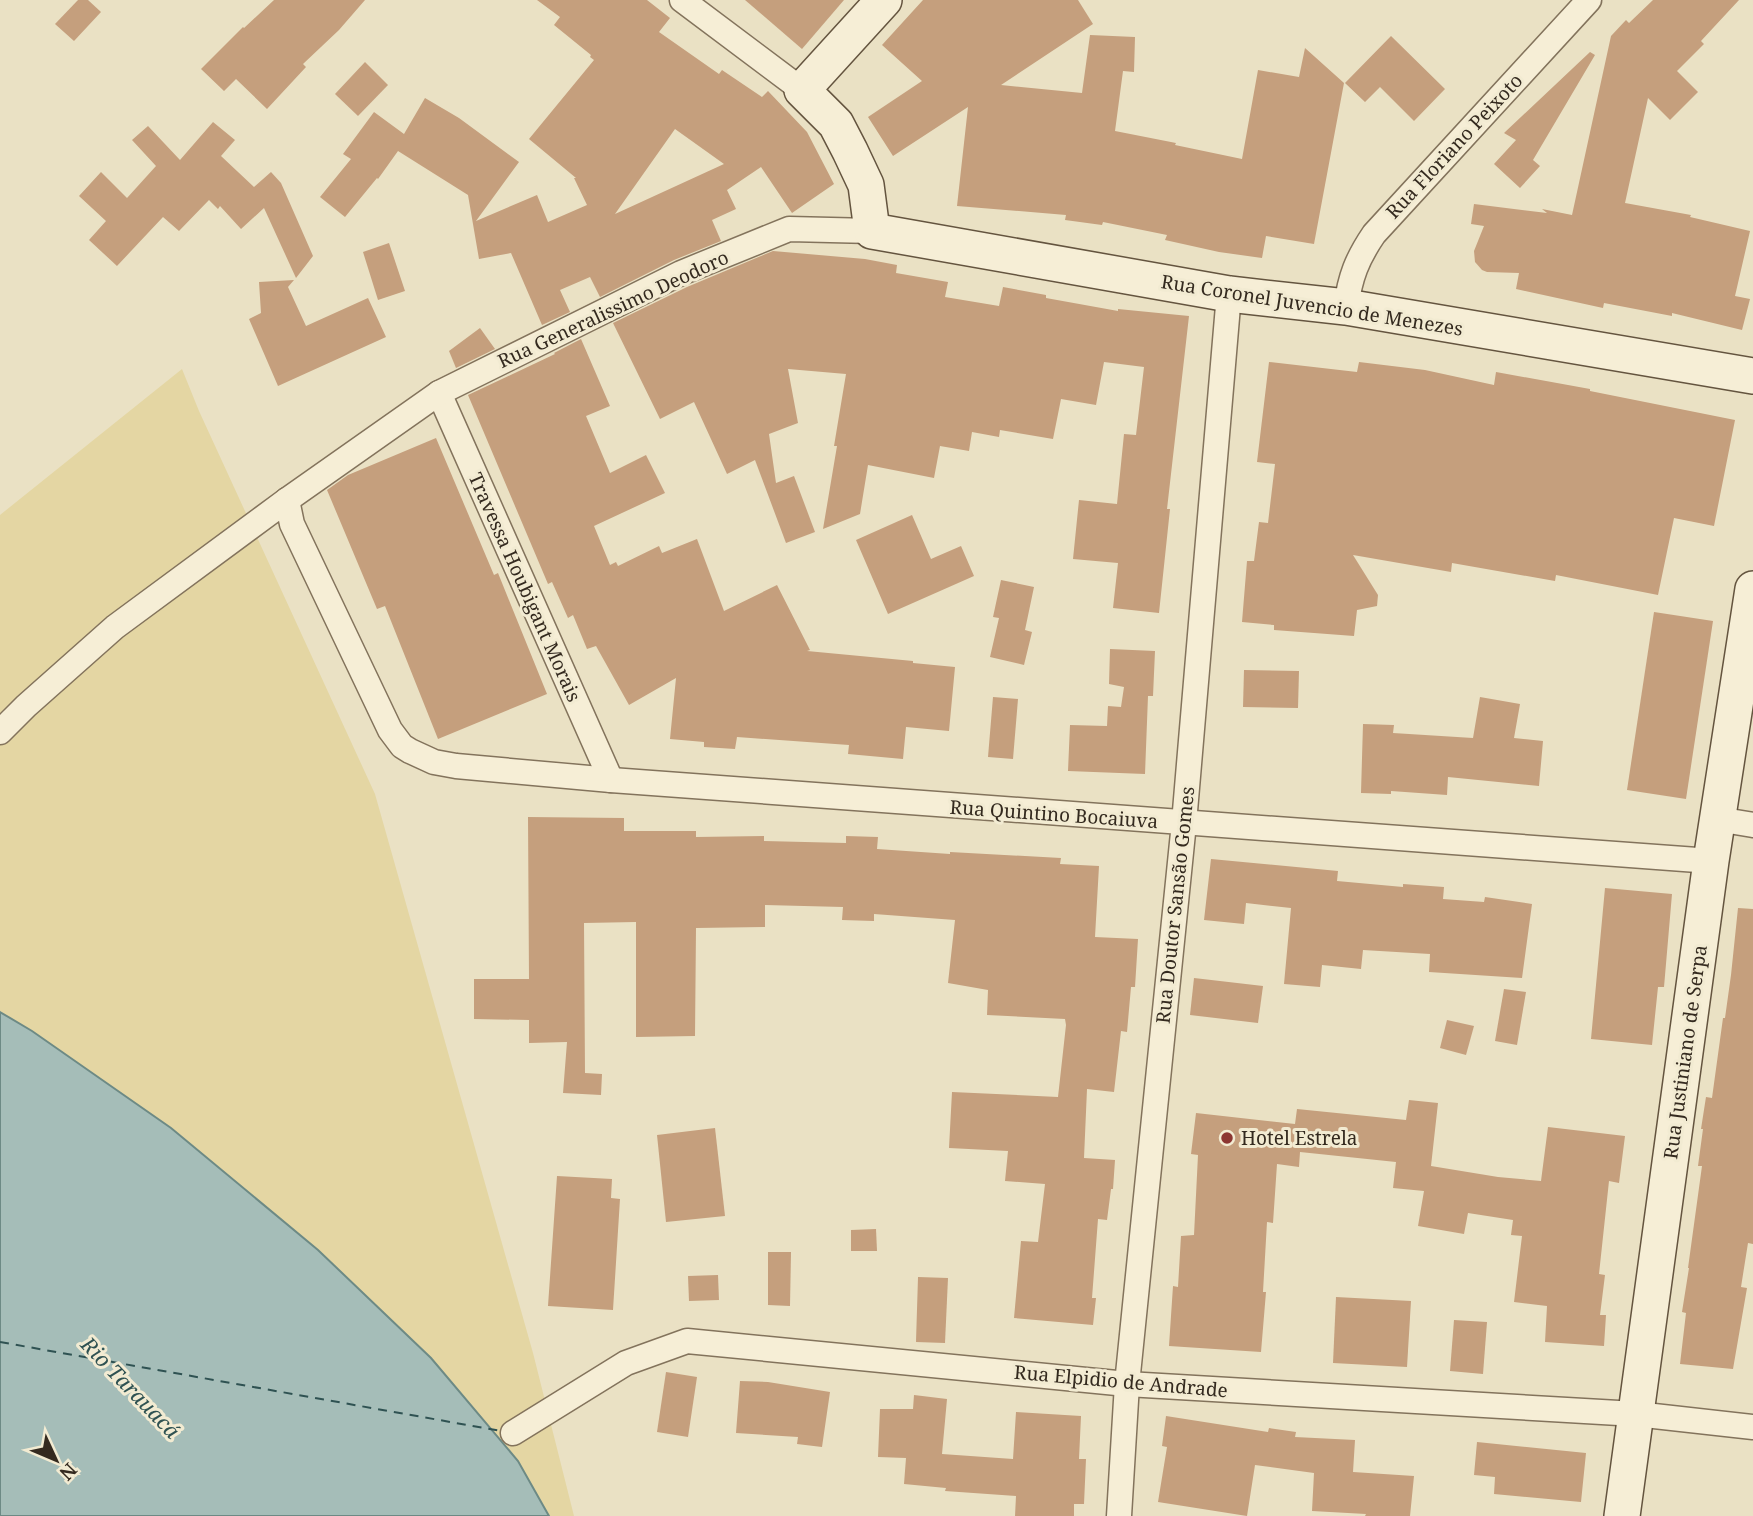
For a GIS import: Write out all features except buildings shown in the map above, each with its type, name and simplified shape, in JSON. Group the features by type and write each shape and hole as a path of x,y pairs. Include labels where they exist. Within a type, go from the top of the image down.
{"street":[{"path":"682,0 802,90 836,124 866,185 872,232"},
{"path":"802,90 884,0"},
{"name":"Rua Floriano Peixoto","path":"1346,307 1351,276 1361,253 1374,234 1589,0"},
{"name":"Rua Generalissimo Deodoro","path":"0,733 26,706 116,627 287,500 439,393 681,273 789,229 872,232"},
{"name":"Rua Coronel Juvencio de Menezes","path":"872,232 1229,294 1346,307 1753,376"},
{"name":"Rua Doutor Sansão Gomes","path":"1119,1516 1127,1384 1184,823 1229,294"},
{"name":"Travessa Houbigant Morais","path":"439,393 611,780"},
{"name":"Rua Quintino Bocaiuva","path":"287,500 292,524 390,730 402,746 434,762 611,780 1711,861"},
{"name":"Rua Justiniano de Serpa","path":"1622,1516 1711,861 1753,589"},
{"path":"1717,819 1753,825"},
{"name":"Rua Elpidio de Andrade","path":"513,1433 626,1363 687,1341 1127,1384 1636,1414 1753,1427"}],"sand":[{"path":"182,369 375,794 533,1353 574,1516 549,1516 518,1461 431,1358 318,1250 32,1031 0,1012 0,515"}],"water":[{"name":"Rio Tarauacá","path":"0,1012 32,1031 171,1128 318,1250 431,1358 518,1461 549,1516 0,1516"}],"ferry route":[{"path":"0,1342 501,1431"}],"place":[{"name":"Hotel Estrela","path":"1227,1138"}]}
